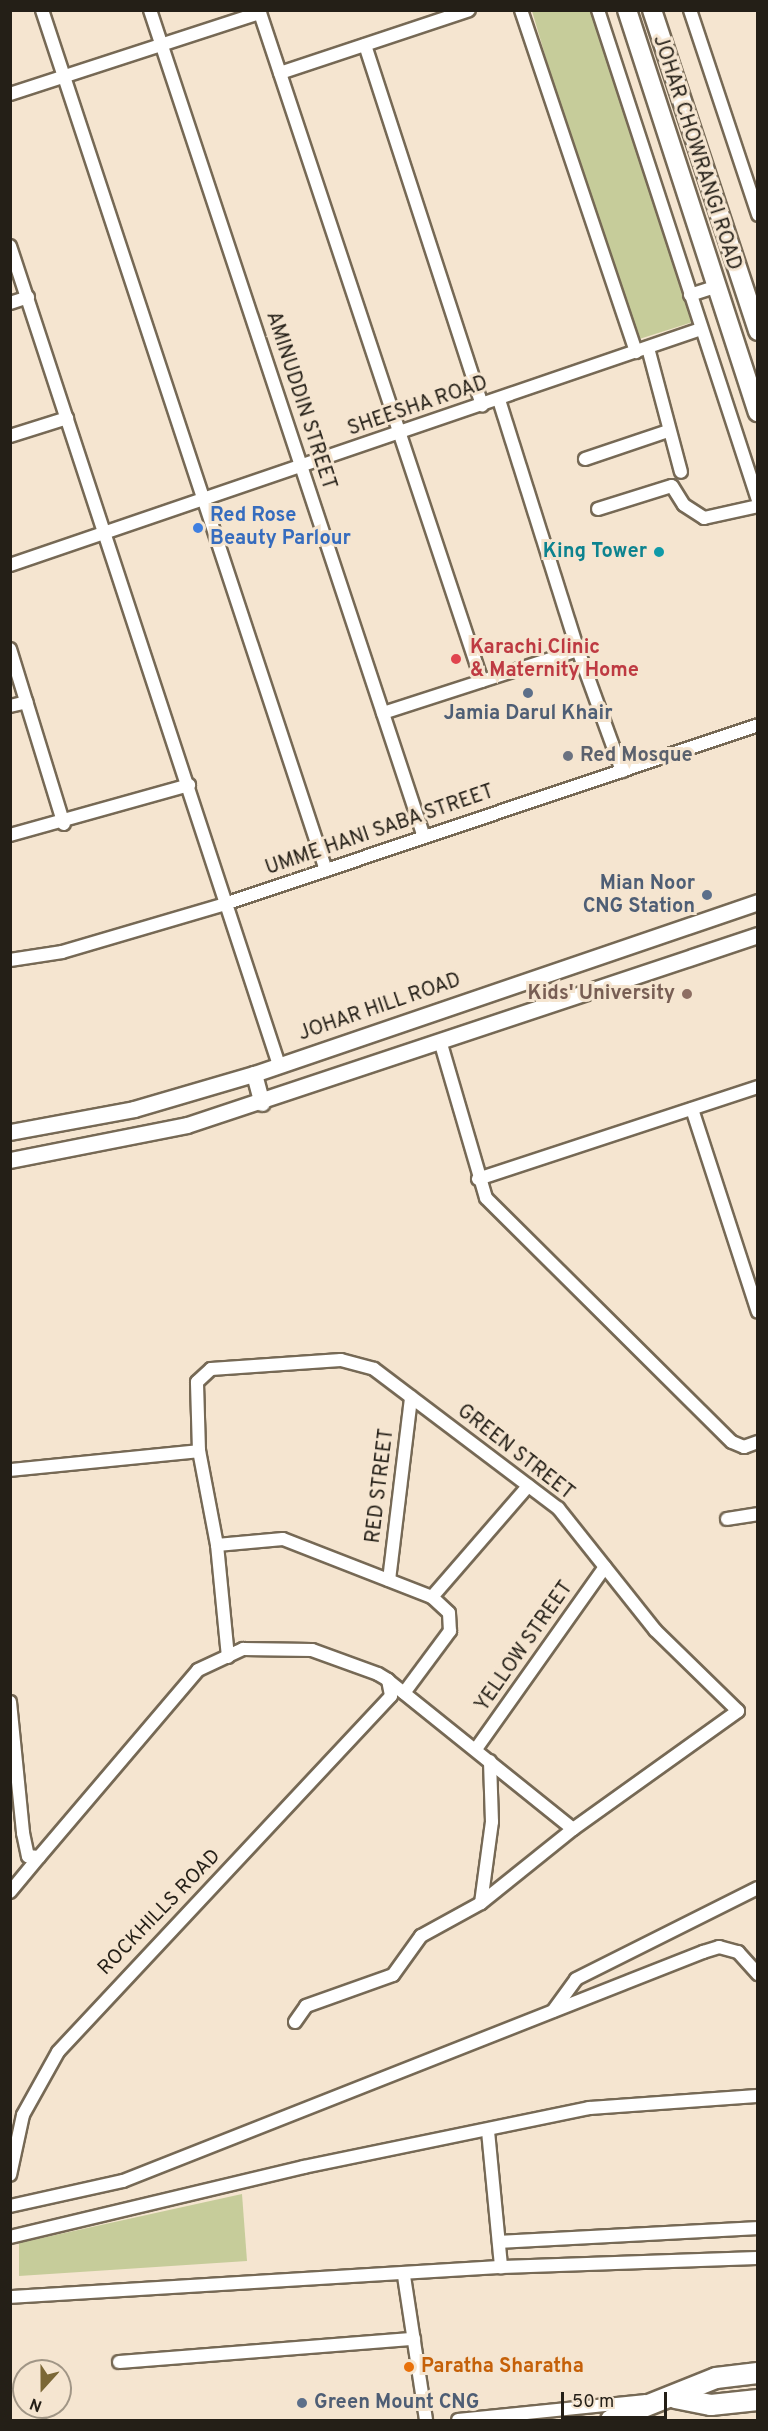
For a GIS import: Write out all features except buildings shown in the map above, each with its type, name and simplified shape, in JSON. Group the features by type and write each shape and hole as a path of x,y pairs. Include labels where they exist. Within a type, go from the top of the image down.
{"main road":[{"name":"JOHAR CHOWRANGI ROAD","path":"627,10 715,287 758,412"},
{"name":"JOHAR CHOWRANGI ROAD","path":"652,10 753,303 758,331"},
{"path":"611,2421 675,2398 716,2378 758,2373"},
{"path":"675,2398 711,2404 758,2400"}],"street":[{"path":"42,10 202,502 326,870"},
{"name":"AMINUDDIN STREET","path":"150,10 424,837"},
{"path":"280,73 470,10"},
{"path":"521,10 642,350 681,472"},
{"path":"598,10 758,500"},
{"path":"690,10 758,214"},
{"path":"10,94 259,12 398,435 482,681"},
{"path":"365,45 482,406"},
{"path":"10,246 228,903 279,1065"},
{"path":"690,295 715,287"},
{"path":"10,303 27,297"},
{"name":"SHEESHA ROAD","path":"10,566 302,468 701,329"},
{"path":"499,400 578,650 622,771"},
{"path":"10,436 67,418"},
{"path":"585,459 668,431"},
{"path":"598,510 672,486 684,505 704,518 758,506"},
{"path":"10,649 64,824"},
{"path":"383,713 578,650"},
{"path":"10,706 27,702"},
{"name":"UMME HANI SABA STREET","path":"10,960 62,952 228,903 758,725"},
{"path":"10,835 64,824 189,785"},
{"name":"JOHAR HILL ROAD","path":"10,1131 135,1109 254,1074 758,902"},
{"path":"10,1160 91,1148 261,1103 758,935"},
{"path":"441,1044 477,1179 486,1198 732,1442 744,1447 758,1442"},
{"path":"254,1074 261,1103"},
{"path":"477,1179 758,1087"},
{"path":"692,1109 758,1312"},
{"name":"GREEN STREET","path":"198,1451 200,1375 211,1369 341,1360 374,1369 558,1508 655,1630 738,1711 573,1829"},
{"name":"RED STREET","path":"388,1580 411,1397"},
{"path":"10,1470 198,1451 218,1545 228,1656"},
{"path":"432,1597 528,1486"},
{"path":"727,1519 758,1514"},
{"path":"218,1545 283,1539 432,1597 449,1613 450,1631 404,1693"},
{"name":"YELLOW STREET","path":"476,1749 605,1567"},
{"path":"10,1892 33,1856 198,1670 243,1649 312,1650 388,1680 573,1829 481,1903 421,1936 393,1975 306,2006 295,2022"},
{"name":"ROCKHILLS ROAD","path":"10,2175 23,2115 58,2052 385,1708 391,1696 388,1680"},
{"path":"10,1702 16,1811 33,1856"},
{"path":"481,1903 492,1822 490,1761"},
{"path":"552,2012 576,1979 758,1888"},
{"path":"10,2206 123,2181 719,1947 738,1952 758,1974"},
{"path":"10,2237 589,2108 758,2096"},
{"path":"488,2131 501,2267"},
{"path":"499,2242 758,2228"},
{"path":"10,2296 404,2276 501,2267 758,2258"},
{"path":"404,2276 426,2421"},
{"path":"119,2362 414,2339"},
{"path":"458,2421 675,2398"}],"green space":[{"path":"532,11 595,11 696,321 630,342"},
{"path":"242,2194 247,2261 19,2276 19,2243"}],"place":[{"name":"Red Rose Beauty Parlour","path":"198,528"},
{"name":"King Tower","path":"659,552"},
{"name":"Karachi Clinic & Maternity Home","path":"456,659"},
{"name":"Jamia Darul Khair","path":"528,693"},
{"name":"Red Mosque","path":"568,756"},
{"name":"Mian Noor CNG Station","path":"707,895"},
{"name":"Kids' University","path":"687,994"},
{"name":"Paratha Sharatha","path":"409,2367"},
{"name":"Green Mount CNG","path":"302,2403"}]}
